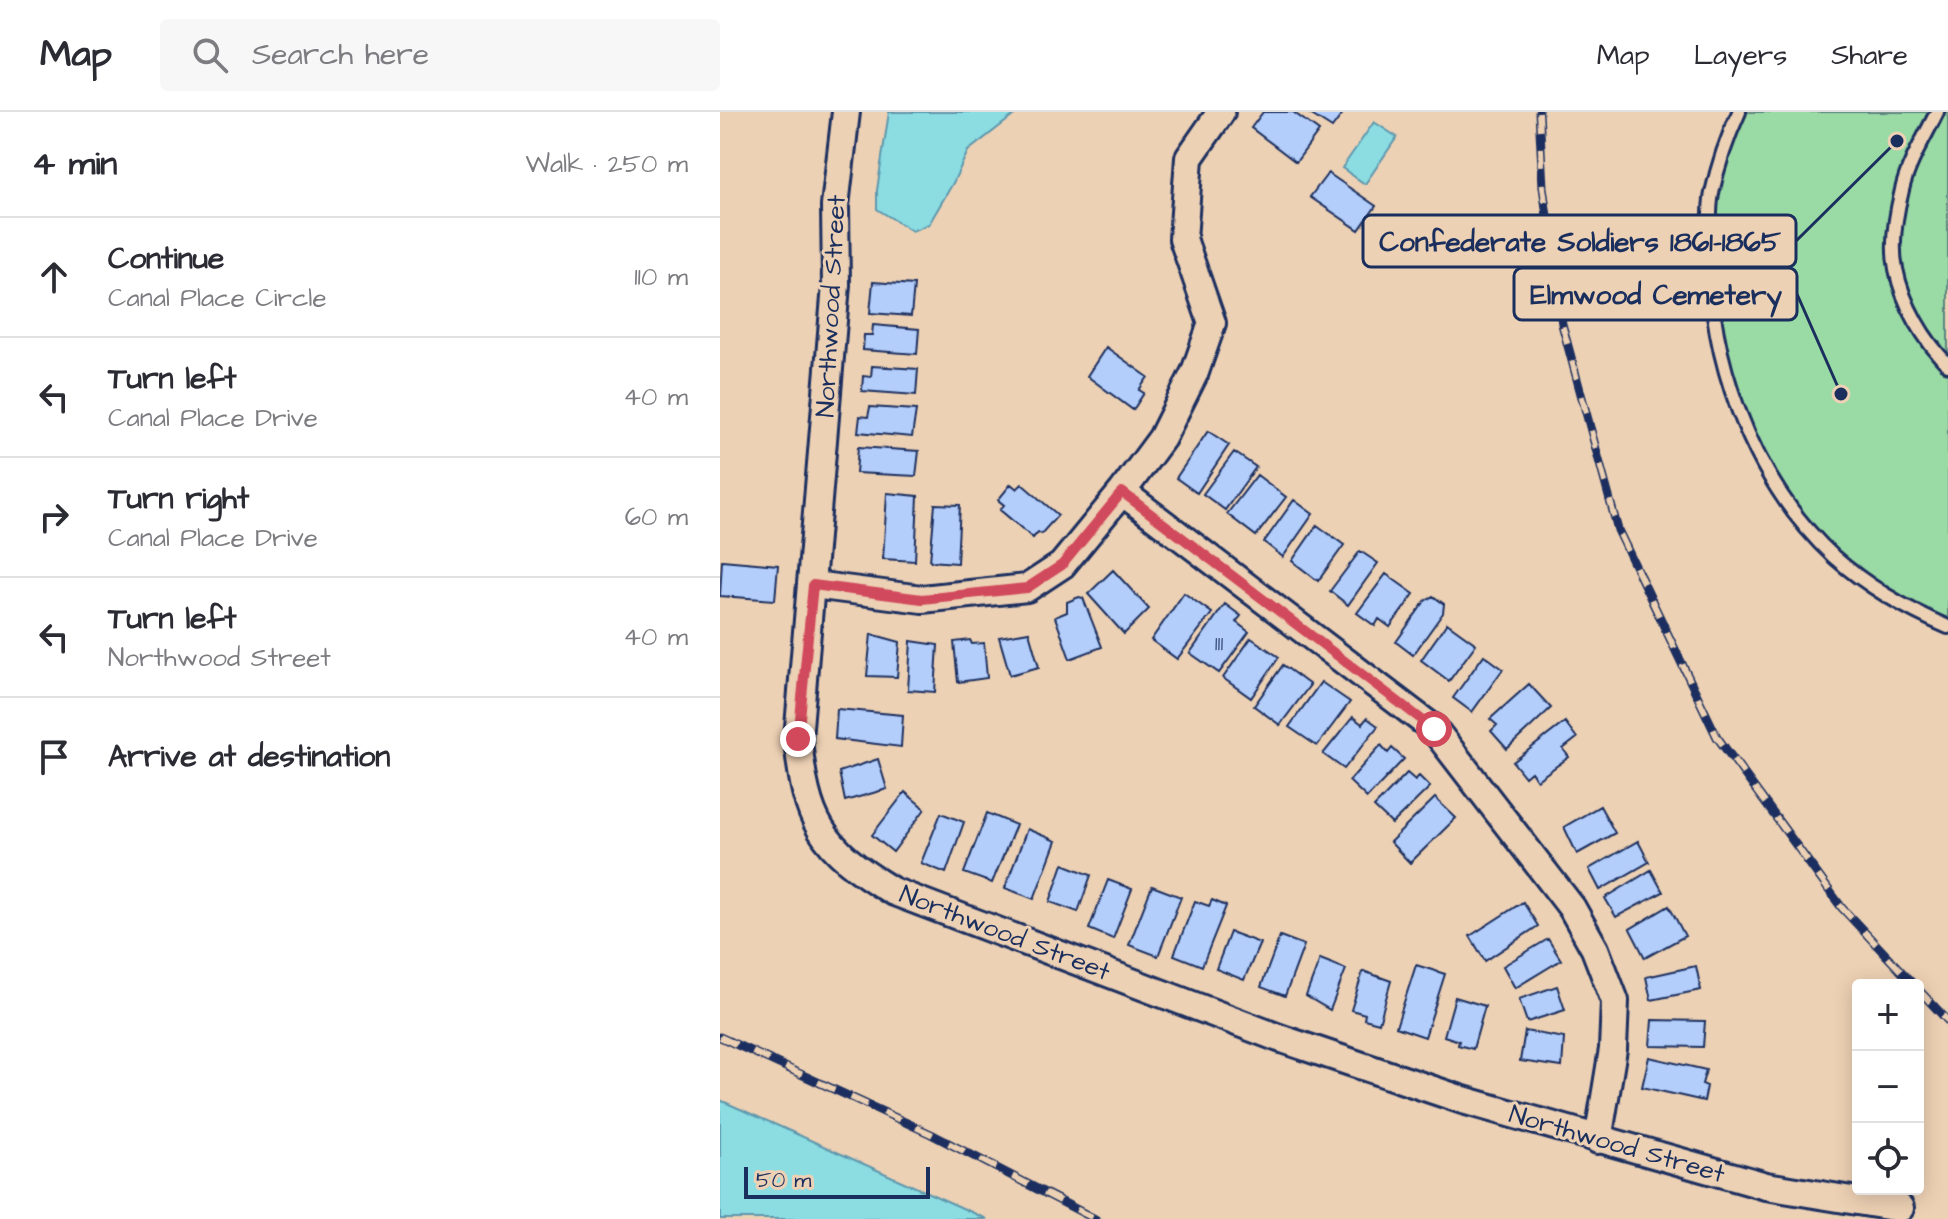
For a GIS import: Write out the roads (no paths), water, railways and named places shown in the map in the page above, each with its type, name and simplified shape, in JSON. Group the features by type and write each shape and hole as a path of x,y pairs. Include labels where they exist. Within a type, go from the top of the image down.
{"street":[{"name":"Northwood Street","path":"846,112 835,206 836,285 798,739 802,779 813,816 831,846 892,891 1279,1038 1463,1100 1766,1186 1900,1208"},
{"path":"813,585 922,599 1027,588 1062,565 1162,438 1195,372 1212,323 1183,239 1189,158 1221,112"},
{"path":"1122,492 1434,729 1572,908 1595,949 1615,1001 1613,1049 1598,1140"}],"lane":[{"path":"1739,112 1711,196 1709,257 1713,316 1724,367 1743,421 1764,467 1832,555 1866,583 1913,612 1948,627"},
{"path":"1937,112 1902,188 1896,226 1895,268 1910,311 1932,348 1948,365"}],"water":[{"path":"889,112 1018,112 968,151 929,224 912,231 877,209"},
{"path":"1374,122 1397,137 1365,184 1342,168"},
{"path":"720,1100 987,1219 720,1219"}],"railway":[{"path":"1539,112 1543,187 1562,324 1618,530 1717,737 1842,908 1908,979"},
{"path":"1924,995 1948,1021"},
{"path":"720,1037 931,1134 1095,1219"}],"place":[{"name":"Confederate Soldiers 1861-1865","path":"1897,141"},
{"name":"Elmwood Cemetery","path":"1841,394"}]}
